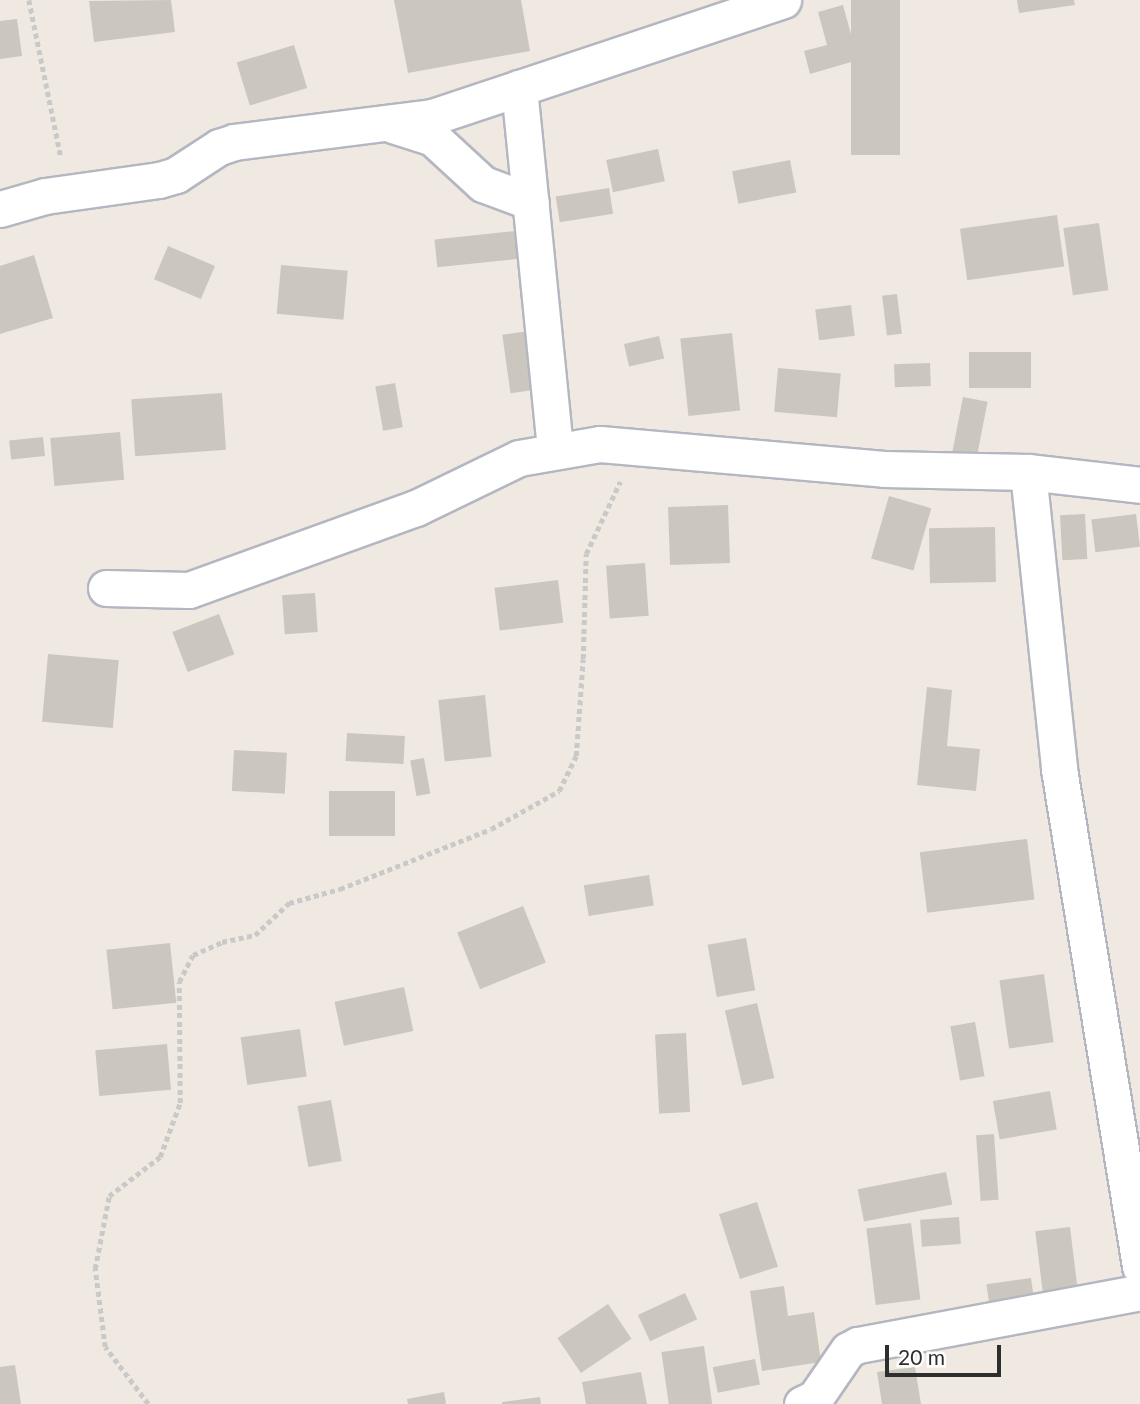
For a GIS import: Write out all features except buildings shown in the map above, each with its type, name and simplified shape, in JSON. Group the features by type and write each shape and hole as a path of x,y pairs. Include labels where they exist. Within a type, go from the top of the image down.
{"street":[{"path":"0,209 68,192 159,180 176,175 219,147 234,142 432,117 783,0"},
{"path":"519,88 555,451"},
{"path":"387,123 433,138 483,184 531,202"},
{"path":"106,588 188,590 416,508 519,458 600,444 884,469 1028,472 1140,485"},
{"path":"1028,472 1059,769 1140,1266"},
{"path":"811,1402 848,1350 858,1345 1140,1292"}],"path":[{"path":"29,0 68,192"},
{"path":"148,1404 105,1347 95,1269 109,1196 160,1157 180,1103 180,982 184,973 194,955 222,942 255,935 289,903 340,889 491,829 559,792 576,756 583,659 586,554 637,447"}]}
